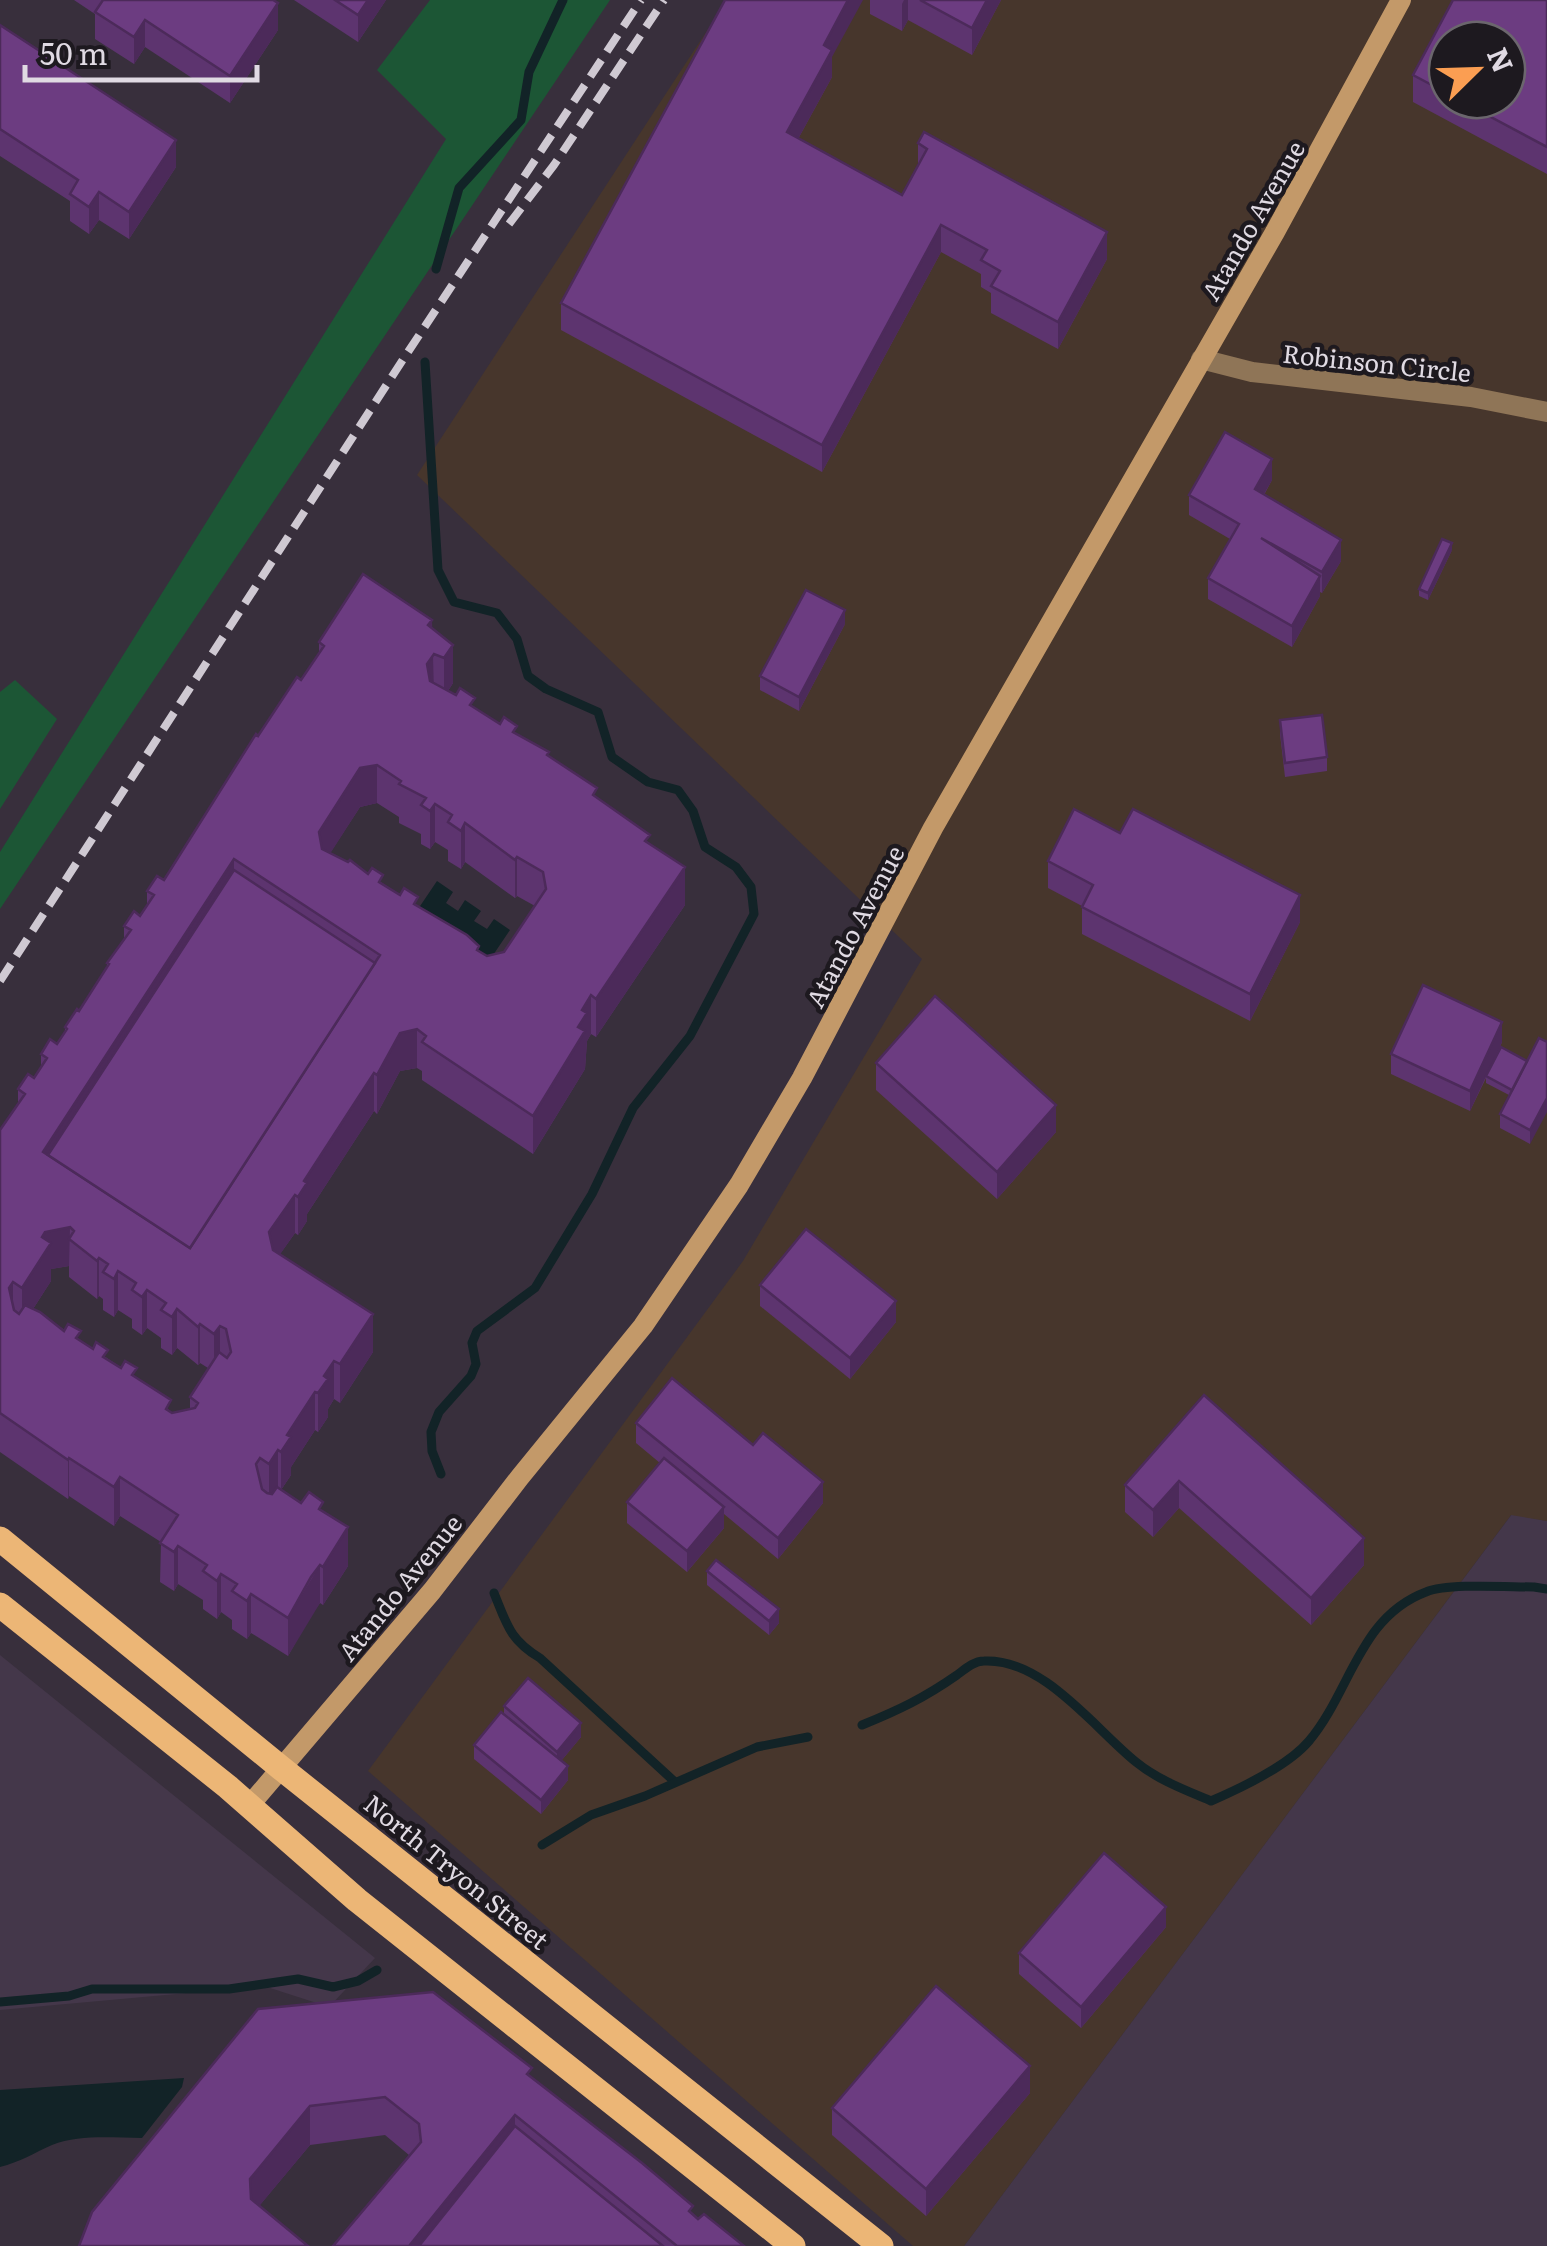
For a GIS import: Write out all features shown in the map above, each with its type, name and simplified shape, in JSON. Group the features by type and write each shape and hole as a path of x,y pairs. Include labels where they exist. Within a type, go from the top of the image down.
{"main road":[{"name":"Atando Avenue","path":"249,1806 432,1591 643,1326 740,1186 802,1078 934,828 1275,232 1401,0"},
{"name":"North Tryon Street","path":"0,1538 281,1768 880,2246"},
{"path":"0,1605 249,1806 357,1900 792,2246"}],"street":[{"name":"Robinson Circle","path":"1201,359 1252,372 1471,397 1547,412"}],"shaded area":[{"path":"727,0 1547,0 1547,1521 1511,1515 964,2246 913,2246 368,1771 743,1261 922,959 417,475"},
{"path":"437,881 453,892 446,903 458,911 465,900 481,911 474,921 487,929 494,919 510,930 485,967 412,918"},
{"path":"1512,1514 1547,1521 1547,2246 964,2246"},
{"path":"0,1655 375,1958 329,2007 264,1986 0,2010"},
{"path":"184,2078 182,2087 142,2138 74,2139 0,2167 0,2090"}],"green space":[{"path":"430,0 610,0 0,909 0,852 446,139 377,70"},
{"path":"15,680 57,719 0,809 0,692"}],"building":[{"path":"103,0 278,3 230,76 145,20 134,37 95,12"},
{"path":"335,0 368,0 358,15"},
{"path":"725,0 848,0 824,45 832,50 787,132 902,195 927,149 918,143 924,132 1107,232 1058,322 991,286 1000,271 981,260 987,250 941,225 822,445 561,303"},
{"path":"920,0 987,0 972,28"},
{"path":"1453,0 1547,0 1547,147 1496,120 1527,120 1527,20 1442,20"},
{"path":"0,25 176,140 129,212 99,192 89,207 70,194 78,180 0,129"},
{"path":"1427,49 1427,82 1413,75"},
{"path":"1225,432 1272,459 1255,489 1341,540 1322,572 1261,538 1320,576 1292,626 1208,578 1239,524 1189,495"},
{"path":"1442,539 1452,543 1428,593 1419,589"},
{"path":"363,574 432,620 428,625 453,645 444,658 434,654 427,664 430,681 456,695 460,688 475,698 470,705 500,724 504,717 517,726 513,732 549,752 547,755 597,788 593,795 650,835 645,841 685,867 596,999 591,995 582,1010 587,1013 578,1027 585,1031 533,1116 422,1042 426,1036 417,1029 400,1033 377,1075 374,1073 304,1181 307,1183 298,1197 295,1195 269,1232 273,1250 373,1314 340,1364 334,1361 324,1376 328,1379 287,1435 291,1437 281,1452 278,1450 269,1464 260,1458 256,1464 262,1489 267,1493 272,1494 277,1487 301,1503 309,1492 323,1502 319,1509 348,1527 323,1567 320,1565 311,1577 288,1618 251,1594 247,1601 232,1591 237,1584 221,1574 217,1581 203,1571 207,1565 178,1546 174,1552 160,1543 178,1515 120,1477 114,1487 0,1413 0,1130 25,1094 18,1089 28,1074 34,1078 47,1058 41,1054 50,1039 57,1044 131,930 124,926 134,911 140,916 154,895 147,891 157,876 164,880 256,734 324,646 319,642","holes":["377,765 401,781 399,784 426,798 421,805 430,811 435,804 452,815 448,822 461,831 465,823 515,860 517,857 543,872 546,889 504,952 487,956 477,950 479,946 467,935 414,904 418,897 404,888 400,895 379,882 383,875 372,868 368,874 350,860 322,849 319,832 360,768","234,859 380,955 190,1248 43,1152","70,1227 74,1231 69,1239 97,1261 99,1258 108,1264 103,1272 114,1279 118,1271 136,1283 132,1290 142,1297 147,1290 166,1303 161,1310 172,1317 177,1309 198,1327 200,1324 214,1334 220,1326 226,1329 231,1352 227,1358 219,1352 190,1397 198,1403 195,1408 172,1413 166,1409 171,1400 132,1375 137,1368 125,1361 121,1368 103,1357 108,1350 96,1342 93,1349 76,1338 81,1331 68,1324 64,1331 25,1305 19,1314 14,1310 9,1288 13,1282 22,1288 51,1243 42,1237 45,1232"]},
{"path":"806,590 845,610 799,697 760,676"},
{"path":"1322,715 1327,757 1285,763 1280,720"},
{"path":"1074,809 1120,833 1133,809 1300,895 1250,994 1082,907 1093,885 1048,861"},
{"path":"234,870 375,963 190,1248 48,1155"},
{"path":"1423,985 1502,1022 1470,1091 1391,1054"},
{"path":"935,996 1056,1105 997,1172 876,1063"},
{"path":"1539,1038 1547,1042 1547,1098 1530,1130 1500,1114"},
{"path":"1501,1047 1527,1061 1512,1090 1486,1076"},
{"path":"806,1229 896,1301 850,1358 760,1285"},
{"path":"672,1378 753,1445 763,1433 823,1482 778,1538 636,1423"},
{"path":"1204,1395 1364,1538 1311,1598 1179,1481 1153,1510 1125,1485"},
{"path":"664,1458 724,1507 687,1551 627,1502"},
{"path":"716,1560 779,1609 769,1621 707,1571"},
{"path":"528,1678 581,1723 557,1752 504,1706"},
{"path":"501,1712 568,1766 541,1800 474,1745"},
{"path":"1104,1853 1166,1907 1081,2007 1019,1953"},
{"path":"936,1986 1030,2066 926,2189 832,2108"},
{"path":"433,1992 532,2068 527,2074 693,2206 689,2211 698,2219 704,2214 744,2246 677,2246 515,2115 409,2246 333,2246 421,2142 419,2124 385,2097 310,2106 250,2179 251,2199 308,2246 79,2246 92,2212 258,2009"},
{"path":"515,2126 663,2246 419,2246"}],"waterway":[{"path":"436,269 459,188 521,120 529,72 563,0"},
{"path":"425,362 438,570 454,602 497,613 517,639 528,676 546,689 598,712 612,757 648,782 678,790 693,811 705,847 736,867 751,887 754,914 690,1036 633,1108 592,1194 535,1288 477,1331 472,1343 476,1364 471,1376 439,1412 431,1432 432,1451 441,1474"},
{"path":"862,1725 922,1697 973,1664 1006,1663 1047,1683 1144,1768 1211,1801 1277,1768 1309,1741 1371,1637 1403,1604 1426,1592 1448,1587 1547,1589"},
{"path":"494,1593 506,1623 522,1645 675,1782"},
{"path":"542,1845 591,1815 757,1747 808,1737"},
{"path":"0,2002 69,1996 92,1989 229,1989 298,1979 333,1987 358,1981 377,1970"}],"railway":[{"path":"0,981 641,0"},
{"path":"509,224 554,165 664,0"}]}
